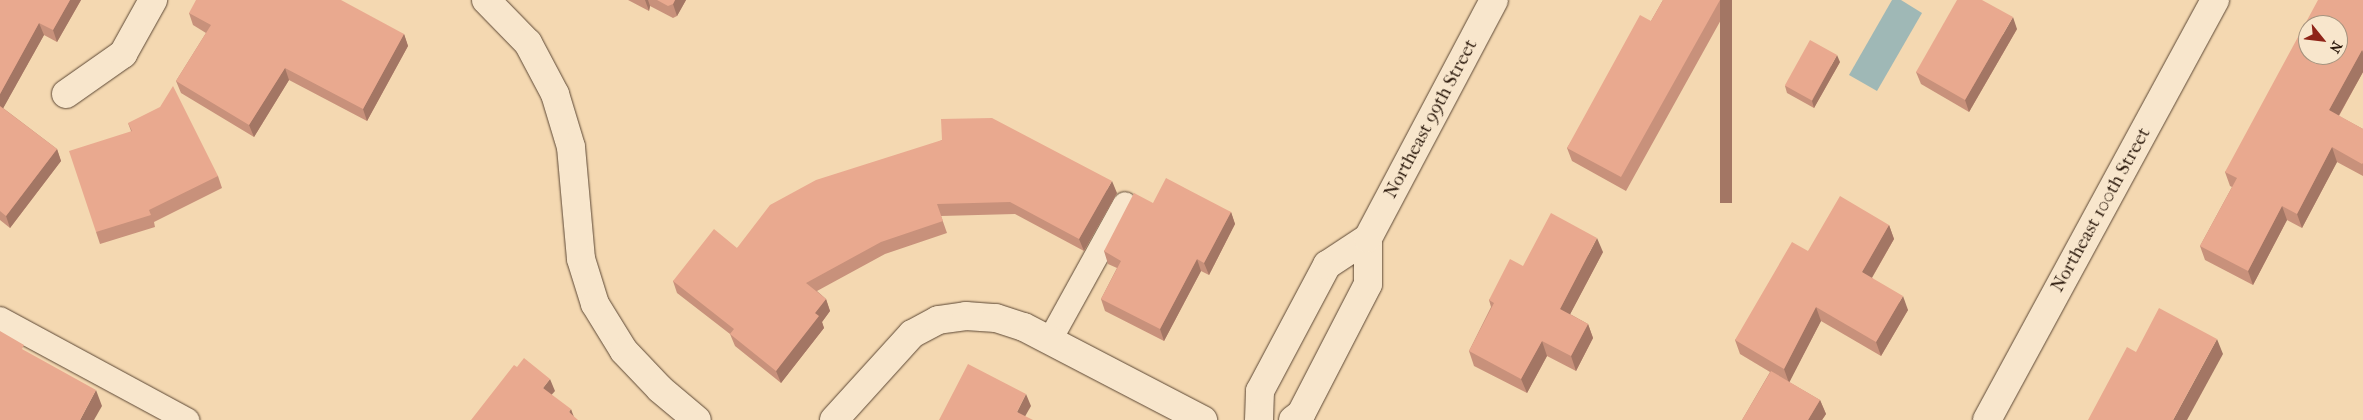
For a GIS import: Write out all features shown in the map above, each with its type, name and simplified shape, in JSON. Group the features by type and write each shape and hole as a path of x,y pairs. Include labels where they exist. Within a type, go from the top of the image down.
{"street":[{"path":"66,94 122,54 153,0"},
{"path":"486,0 528,43 555,94 571,147 581,259 595,304 624,350 660,389 697,420"},
{"name":"Northeast 99th Street","path":"1293,420 1301,414 1368,284 1368,238 1494,0"},
{"name":"Northeast 100th Street","path":"1987,420 2215,0"},
{"name":"Northeast 99th Street","path":"1259,420 1260,392 1327,264 1368,238"},
{"path":"834,420 912,334 938,320 952,317 996,318 1050,340 1203,420"}],"lane":[{"path":"1050,340 1125,204"},
{"path":"0,319 187,420"}],"water":[{"path":"1892,0 1901,0 1922,13 1877,91 1849,75"}],"building":[{"path":"0,0 70,0 53,30 39,23 0,94"},
{"path":"196,0 341,0 404,34 363,109 285,68 249,125 176,81 211,25 189,13"},
{"path":"657,0 675,0 673,4 668,6"},
{"path":"1663,0 1720,0 1621,177 1567,148 1640,15 1651,21"},
{"path":"1957,0 1982,0 2013,17 1965,100 1916,72"},
{"path":"2318,0 2363,0 2363,51 2329,110 2363,129 2363,163 2332,147 2297,214 2282,206 2248,271 2200,246 2237,178 2225,172 2298,37 2298,65 2348,65 2348,15 2310,15"},
{"path":"1810,40 1837,55 1812,101 1785,85"},
{"path":"173,86 218,176 149,210 151,215 96,232 69,151 132,131 128,123 160,107"},
{"path":"0,106 57,149 6,216 0,211"},
{"path":"992,118 1112,181 1079,239 1010,202 937,204 943,221 881,242 806,283 826,299 815,313 819,316 776,371 730,334 734,329 673,281 714,229 737,248 770,205 816,180 942,140 941,119"},
{"path":"1166,178 1231,212 1204,263 1197,259 1160,329 1101,299 1121,261 1104,251 1134,193 1153,203"},
{"path":"1840,196 1889,225 1862,272 1903,296 1876,342 1816,307 1784,369 1735,340 1792,242 1808,251"},
{"path":"1551,213 1597,238 1560,309 1588,324 1571,356 1542,341 1521,379 1469,351 1494,303 1489,300 1510,259 1523,266"},
{"path":"2159,308 2217,339 2173,420 2088,420 2127,347 2136,352"},
{"path":"0,331 24,345 22,349 96,390 80,420 0,420"},
{"path":"524,358 550,379 543,388 571,409 569,412 578,420 471,420 514,365 517,367"},
{"path":"968,364 1026,394 1017,412 1033,420 939,420"},
{"path":"1771,371 1820,400 1808,420 1742,420"}]}
